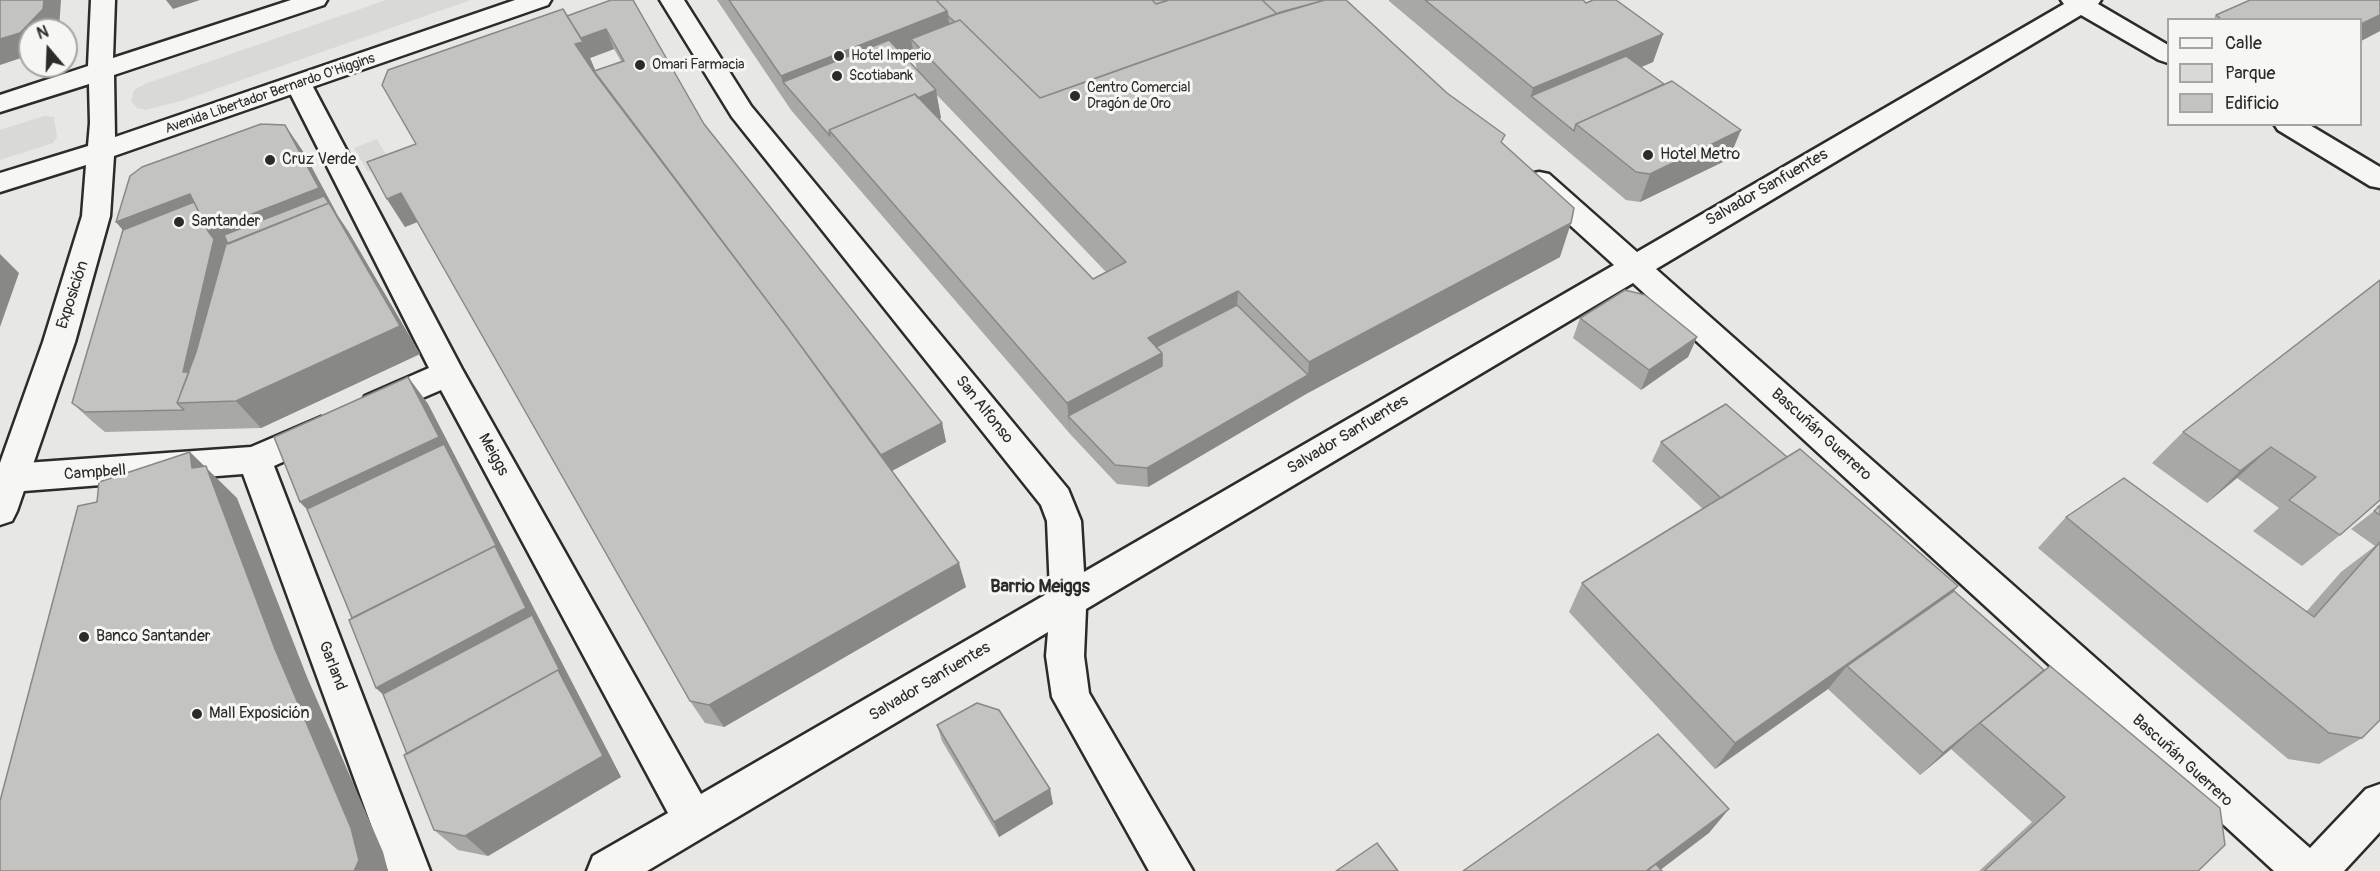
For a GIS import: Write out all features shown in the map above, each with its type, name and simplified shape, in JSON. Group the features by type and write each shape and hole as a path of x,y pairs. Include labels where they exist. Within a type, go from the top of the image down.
{"street":[{"name":"Exposición","path":"0,511 87,252 96,216 102,152 103,0"},
{"path":"0,104 315,0"},
{"name":"Avenida Libertador Bernardo O'Higgins","path":"0,183 102,152 539,0"},
{"name":"San Alfonso","path":"672,0 741,111 1056,498 1064,521 1068,600 1065,656 1071,697 1172,871"},
{"path":"2081,2 2167,54"},
{"name":"Salvador Sanfuentes","path":"608,871 2081,2"},
{"name":"Meiggs","path":"299,85 448,373 694,820"},
{"path":"2290,126 2380,179"},
{"name":"Bascuñán Guerrero","path":"1520,164 2304,871"},
{"name":"Campbell","path":"11,478 255,460 448,373"},
{"name":"Garland","path":"255,460 410,871"},
{"path":"2316,871 2380,803"}],"shaded area":[{"path":"0,0 2380,0 2380,871 0,871"}],"green space":[{"path":"386,0 471,0 184,100 146,110 137,108 131,101 134,90 145,84"},
{"path":"44,116 54,117 57,137 53,143 0,160 0,130"},
{"path":"377,139 391,163 368,172 354,148"}],"building":[{"path":"0,0 44,0 43,9 34,18 18,18 18,34 0,39"},
{"path":"611,0 633,0 704,124 942,423 881,455 594,71 624,61 606,29 581,38 567,16"},
{"path":"729,0 936,0 947,11 781,76"},
{"path":"936,0 1152,0 1156,4 1169,0 1262,0 1277,14 1040,98 960,20 955,22 948,16 947,11"},
{"path":"1152,0 1169,0 1156,4"},
{"path":"1262,0 1325,0 1277,14"},
{"path":"1325,0 1346,0 1447,93 1505,135 1501,142 1574,208 1571,223 1309,362 1238,291 1148,338 1162,353 1067,403 829,130 915,94 1093,279 1126,262 911,39 960,20 1040,98 1281,12"},
{"path":"1425,0 1583,0 1586,3 1593,0 1616,0 1663,34 1533,88"},
{"path":"2250,0 2380,0 2380,15 2362,24 2362,18 2220,18 2216,15"},
{"path":"563,9 583,42 575,44 596,75 787,327 959,563 709,705 690,701 401,193 387,199 367,162 416,144 382,85 388,70"},
{"path":"889,40 936,90 918,98 915,94 829,130 830,136 783,82"},
{"path":"1626,56 1664,84 1576,124 1574,131 1531,96"},
{"path":"1672,81 1741,130 1650,174 1636,172 1576,124"},
{"path":"261,124 285,125 319,188 208,231 190,194 116,222 130,176 142,167"},
{"path":"324,196 329,203 228,244 224,235"},
{"path":"194,202 214,239 183,372 189,372 177,403 184,410 85,412 72,403 123,230"},
{"path":"329,203 400,326 236,401 177,403 196,352 226,244"},
{"path":"2380,280 2380,500 2340,535 2289,500 2316,477 2271,447 2240,471 2183,432"},
{"path":"1625,290 1645,295 1697,337 1649,370 1580,318"},
{"path":"1237,305 1308,375 1147,468 1115,465 1068,416 1162,366 1162,353 1156,347"},
{"path":"408,377 439,437 300,502 274,437"},
{"path":"1726,404 1787,457 1721,498 1661,442"},
{"path":"444,444 500,553 495,546 352,618 307,509"},
{"path":"1800,449 1958,586 1735,743 1582,583"},
{"name":"Mall Exposición","path":"190,452 192,468 206,466 275,649 351,828 359,860 354,871 0,871 0,801 78,506 97,502 99,482"},
{"path":"2124,478 2314,617 2380,542 2380,720 2362,738 2329,733 2066,517"},
{"path":"2380,506 2380,515 2374,511"},
{"path":"495,546 526,608 376,688 349,620"},
{"path":"1954,591 2044,670 1943,753 1847,666"},
{"path":"532,615 563,677 558,670 407,754 383,694"},
{"path":"2050,666 2220,808 2225,845 2198,871 1984,871 2065,797 1980,723"},
{"path":"558,670 603,756 465,836 434,830 404,755"},
{"path":"977,703 999,710 1050,789 994,822 937,725"},
{"path":"1658,734 1729,809 1646,871 1463,871"},
{"path":"1377,843 1398,871 1336,871"},
{"path":"1656,864 1662,871 1647,871"}],"place":[{"name":"Hotel Imperio","path":"839,56"},
{"name":"Omari Farmacia","path":"640,65"},
{"name":"Scotiabank","path":"837,76"},
{"name":"Centro Comercial Dragón de Oro","path":"1075,96"},
{"name":"Hotel Metro","path":"1648,155"},
{"name":"Cruz Verde","path":"270,160"},
{"name":"Santander","path":"179,222"},
{"name":"Banco Santander","path":"84,637"},
{"name":"Mall Exposición","path":"197,714"}],"district":[{"name":"Barrio Meiggs","path":"1040,587"}]}
